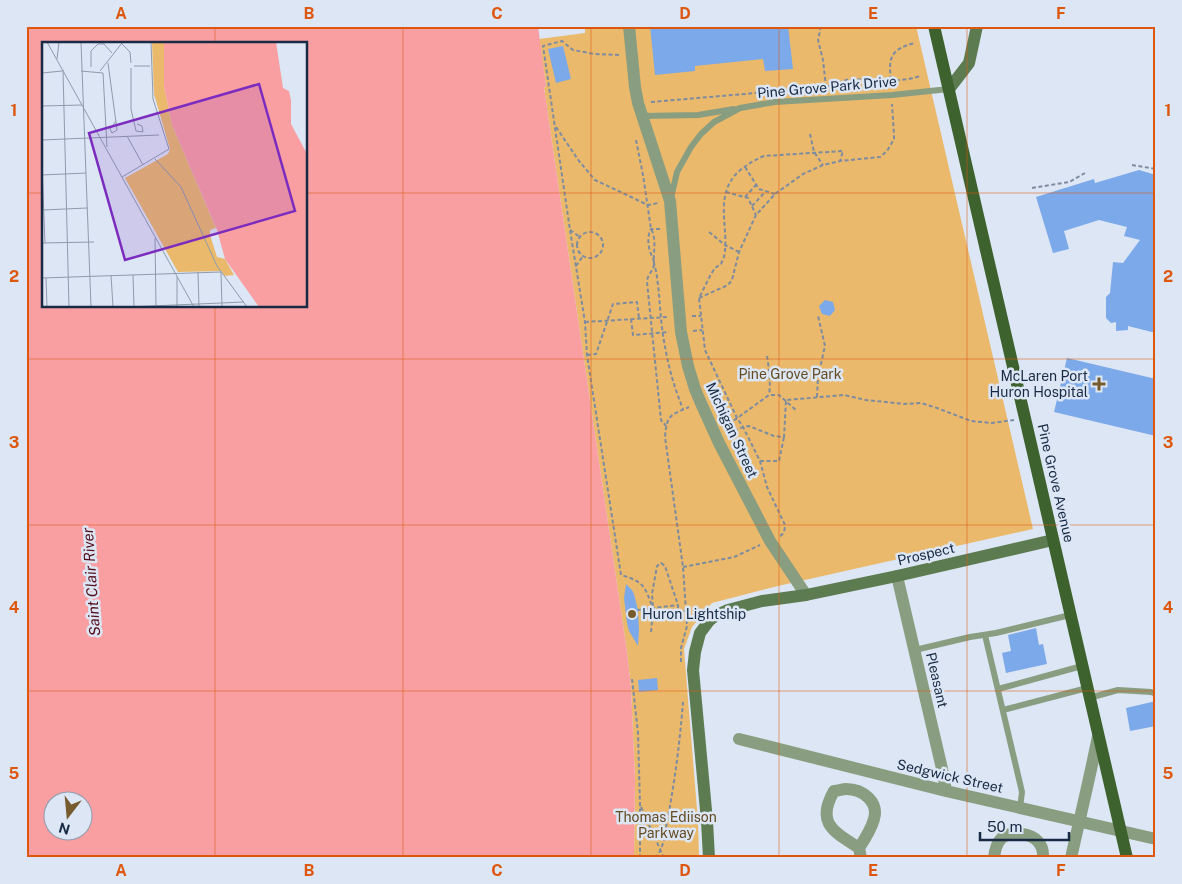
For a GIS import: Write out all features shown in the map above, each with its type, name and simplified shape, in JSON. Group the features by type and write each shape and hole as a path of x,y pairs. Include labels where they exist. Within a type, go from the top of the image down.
{"main road":[{"name":"Pine Grove Avenue","path":"934,26 1127,858"}],"street":[{"name":"Michigan Street","path":"629,26 638,103 670,202 679,316 688,366 700,402 719,443 770,541 806,595"},
{"path":"949,89 968,63 977,26"},
{"name":"Prospect","path":"709,858 708,821 693,670 694,652 700,633 709,621 728,610 762,601 806,595 897,576 1053,540"},
{"name":"Pleasant","path":"897,576 946,791"},
{"path":"1071,858 1098,736"},
{"name":"Sedgwick Street","path":"739,739 1079,824 1156,839"},
{"path":"847,789 860,792 869,797 874,807 875,817 872,827 860,853 830,827 826,818 826,808 834,792 847,789"},
{"path":"994,858 995,848 999,841 1005,834 1015,833 1026,834 1039,842 1043,851 1043,858"}],"lane":[{"name":"Pine Grove Park Drive","path":"670,202 677,172 691,147 714,122 740,108 775,102 892,95 949,89"},
{"path":"642,116 698,115 740,108"},
{"path":"914,650 1070,615"},
{"path":"985,635 1022,792 1020,808"},
{"path":"998,689 1082,666"},
{"path":"1003,710 1088,693 1118,690 1156,694"}],"path":[{"path":"821,26 818,40 823,60 826,87"},
{"path":"632,55 594,54 573,50 562,41 543,46 585,322 587,355 622,575 635,579 645,587 653,609"},
{"path":"890,81 889,65 893,54 903,46 915,43"},
{"path":"638,103 826,87 849,79 890,81 922,76"},
{"path":"699,298 728,285 732,280 739,252 756,215 775,194 804,174 823,165 840,161 880,157 887,151 894,139 892,104"},
{"path":"555,125 579,161 596,180 648,205 670,202"},
{"path":"810,134 814,152 823,165"},
{"path":"636,138 648,205 650,253 657,276 662,333 669,370 683,409 670,416 666,423 665,437 684,567 687,626 681,648 681,662"},
{"path":"684,567 734,557 782,535 785,525 767,487 760,461 737,418 705,350 699,298 711,274 724,257 724,203 726,192 735,176 745,166 764,156 843,151 840,161"},
{"path":"1132,165 1156,169"},
{"path":"745,166 759,189 775,194"},
{"path":"1032,188 1069,182 1085,173"},
{"path":"745,197 756,185"},
{"path":"752,206 766,191"},
{"path":"726,192 748,198 756,215"},
{"path":"650,229 673,228"},
{"path":"650,229 653,233 655,252 651,272 647,277 651,334 661,420 666,426"},
{"path":"570,230 580,237"},
{"path":"587,232 595,233 603,243 599,254 591,258 583,256 577,245 580,237 587,232"},
{"path":"709,232 725,245 739,252"},
{"path":"576,268 583,256"},
{"path":"587,355 596,354 613,304 637,302 639,318"},
{"path":"585,322 650,317 701,316"},
{"path":"817,397 818,377 825,346 818,316"},
{"path":"631,319 633,336 662,333"},
{"path":"767,356 770,371 769,395"},
{"path":"784,437 774,436 749,426 728,433 729,424 769,395 779,395 797,411"},
{"path":"786,400 844,395 866,400 905,404 921,403 971,421 992,423 1026,418"},
{"path":"760,461 779,461 784,437 786,400"},
{"path":"651,632 652,594 657,566 661,563 665,566 678,605 678,612 686,611"},
{"path":"638,610 678,605"},
{"path":"632,679 638,733 640,858"},
{"path":"655,858 658,856 663,843 676,776 683,695"},
{"path":"640,805 664,858"}],"green space":[{"name":"Pine Grove Park","path":"585,26 916,26 1033,529 778,586 712,603 692,627 684,649 698,822 699,858 634,858 635,780 631,687 627,652 544,88 546,86 539,39 585,33"}],"water":[{"name":"Saint Clair River","path":"26,26 538,26 546,86 544,88 627,652 631,687 635,780 634,858 26,858"}],"building":[{"path":"650,26 788,26 793,69 765,71 763,59 695,66 695,71 655,75"},
{"path":"563,46 571,79 556,83 548,49"},
{"path":"1139,170 1156,175 1156,333 1128,326 1128,330 1116,331 1116,322 1111,323 1106,318 1106,297 1110,293 1113,262 1123,263 1140,240 1124,236 1127,227 1099,220 1064,231 1069,249 1053,253 1036,197 1094,179 1095,183"},
{"path":"825,300 833,302 835,310 830,316 822,314 819,306"},
{"path":"1067,358 1156,379 1156,436 1054,412"},
{"name":"Huron Lightship","path":"626,584 634,594 638,610 638,646 629,631 627,623 624,598"},
{"path":"1036,628 1039,645 1043,644 1047,664 1006,673 1002,653 1011,651 1008,635"},
{"path":"657,678 658,690 639,692 638,680"},
{"path":"1156,701 1156,726 1130,731 1126,708"}],"place":[{"name":"McLaren Port Huron Hospital","path":"1099,384"},
{"name":"Huron Lightship","path":"632,614"}],"park label":[{"name":"Thomas Ediison Parkway","path":"666,826"}]}
